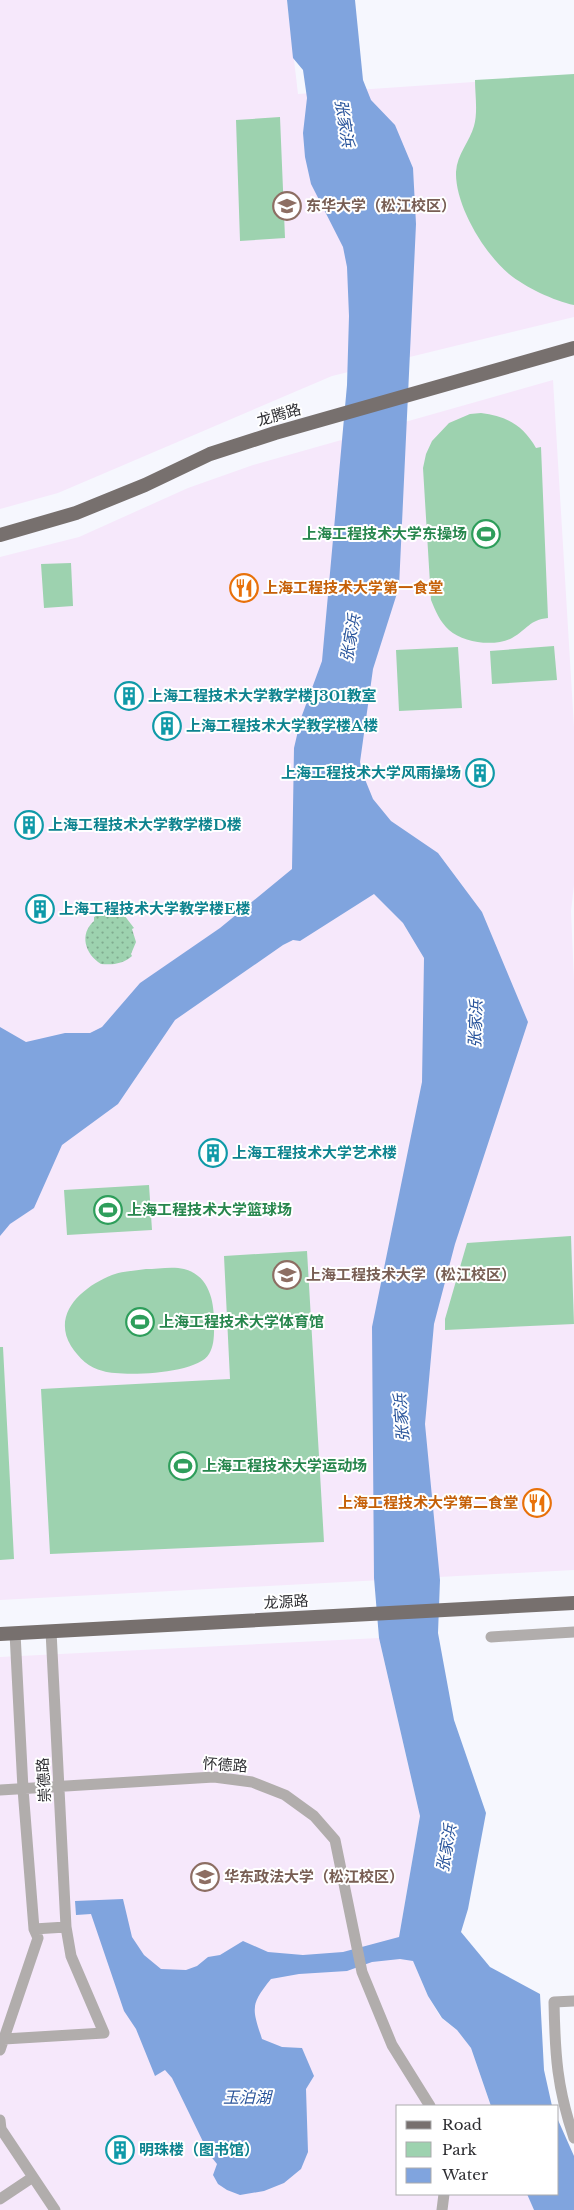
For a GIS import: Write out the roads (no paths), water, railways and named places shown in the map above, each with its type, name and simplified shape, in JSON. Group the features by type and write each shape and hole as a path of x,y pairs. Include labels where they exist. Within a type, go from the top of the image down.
{"main road":[{"name":"龙腾路","path":"0,535 76,513 145,485 210,454 574,348"},
{"name":"龙源路","path":"0,1634 574,1603"}],"street":[{"name":"崇德路","path":"15,1633 23,1789 34,1929 38,1938 2,2044 104,2033 71,1956 66,1927 51,1632"},
{"path":"491,1637 574,1632"},
{"name":"怀德路","path":"0,1790 214,1777 252,1782 285,1795 314,1816 335,1840 352,1931 362,1972 392,2045 429,2105"},
{"path":"34,1929 66,1927"},
{"path":"574,2001 554,2002 557,2075 563,2104 574,2138"},
{"path":"0,2120 1,2129 55,2210"},
{"path":"0,2199 33,2177"},
{"path":"442,2210 444,2196"},
{"path":"444,2196 453,2210"}],"water":[{"path":"287,0 355,0 363,80 371,100 395,125 413,168 416,224 399,587 373,669 360,762 362,772 373,799 391,821 438,853 482,912 528,1022 455,1244 434,1324 425,1424 440,1580 438,1633 454,1720 486,1813 468,1909 461,1932 490,1967 540,1994 544,2070 552,2105 491,2105 471,2048 457,2030 442,2018 428,1996 413,1961 400,1959 372,1962 347,1971 299,1974 271,1979 256,2001 256,2020 262,2039 282,2047 302,2048 314,2076 306,2089 308,2152 301,2169 284,2183 264,2191 240,2195 218,2184 213,2175 217,2164 209,2154 172,2078 165,2070 155,2076 136,2029 124,2011 91,1914 76,1915 75,1901 123,1899 132,1937 144,1955 161,1969 186,1970 197,1966 208,1957 220,1955 243,1941 268,1952 303,1955 343,1952 399,1937 420,1816 379,1638 374,1578 372,1327 422,1082 424,958 403,923 374,894 300,941 293,940 283,945 175,1020 118,1104 62,1145 34,1208 10,1224 0,1236 0,1027 26,1042 65,1033 90,1033 102,1027 140,983 220,928 292,869 294,748 301,718 322,661 347,385 349,316 347,267 343,247 311,184 305,157 303,133 307,98 303,70 293,58"},
{"path":"559,2122 574,2156 574,2210 534,2210 527,2195 559,2195"}],"place":[{"name":"东华大学（松江校区）","path":"287,206"},
{"name":"上海工程技术大学东操场","path":"486,534"},
{"name":"上海工程技术大学第一食堂","path":"244,588"},
{"name":"上海工程技术大学教学楼J301教室","path":"129,696"},
{"name":"上海工程技术大学教学楼A楼","path":"167,726"},
{"name":"上海工程技术大学风雨操场","path":"480,773"},
{"name":"上海工程技术大学教学楼D楼","path":"29,825"},
{"name":"上海工程技术大学教学楼E楼","path":"40,909"},
{"name":"上海工程技术大学艺术楼","path":"213,1153"},
{"name":"上海工程技术大学篮球场","path":"108,1210"},
{"name":"上海工程技术大学（松江校区）","path":"287,1275"},
{"name":"上海工程技术大学体育馆","path":"140,1322"},
{"name":"上海工程技术大学运动场","path":"183,1466"},
{"name":"上海工程技术大学第二食堂","path":"537,1503"},
{"name":"华东政法大学（松江校区）","path":"205,1877"},
{"name":"明珠楼（图书馆）","path":"120,2150"}],"water label":[{"name":"张家浜","path":"345,123"},
{"name":"张家浜","path":"350,638"},
{"name":"张家浜","path":"475,1024"},
{"name":"张家浜","path":"401,1418"},
{"name":"张家浜","path":"446,1848"},
{"name":"玉泊湖","path":"247,2097"}]}
